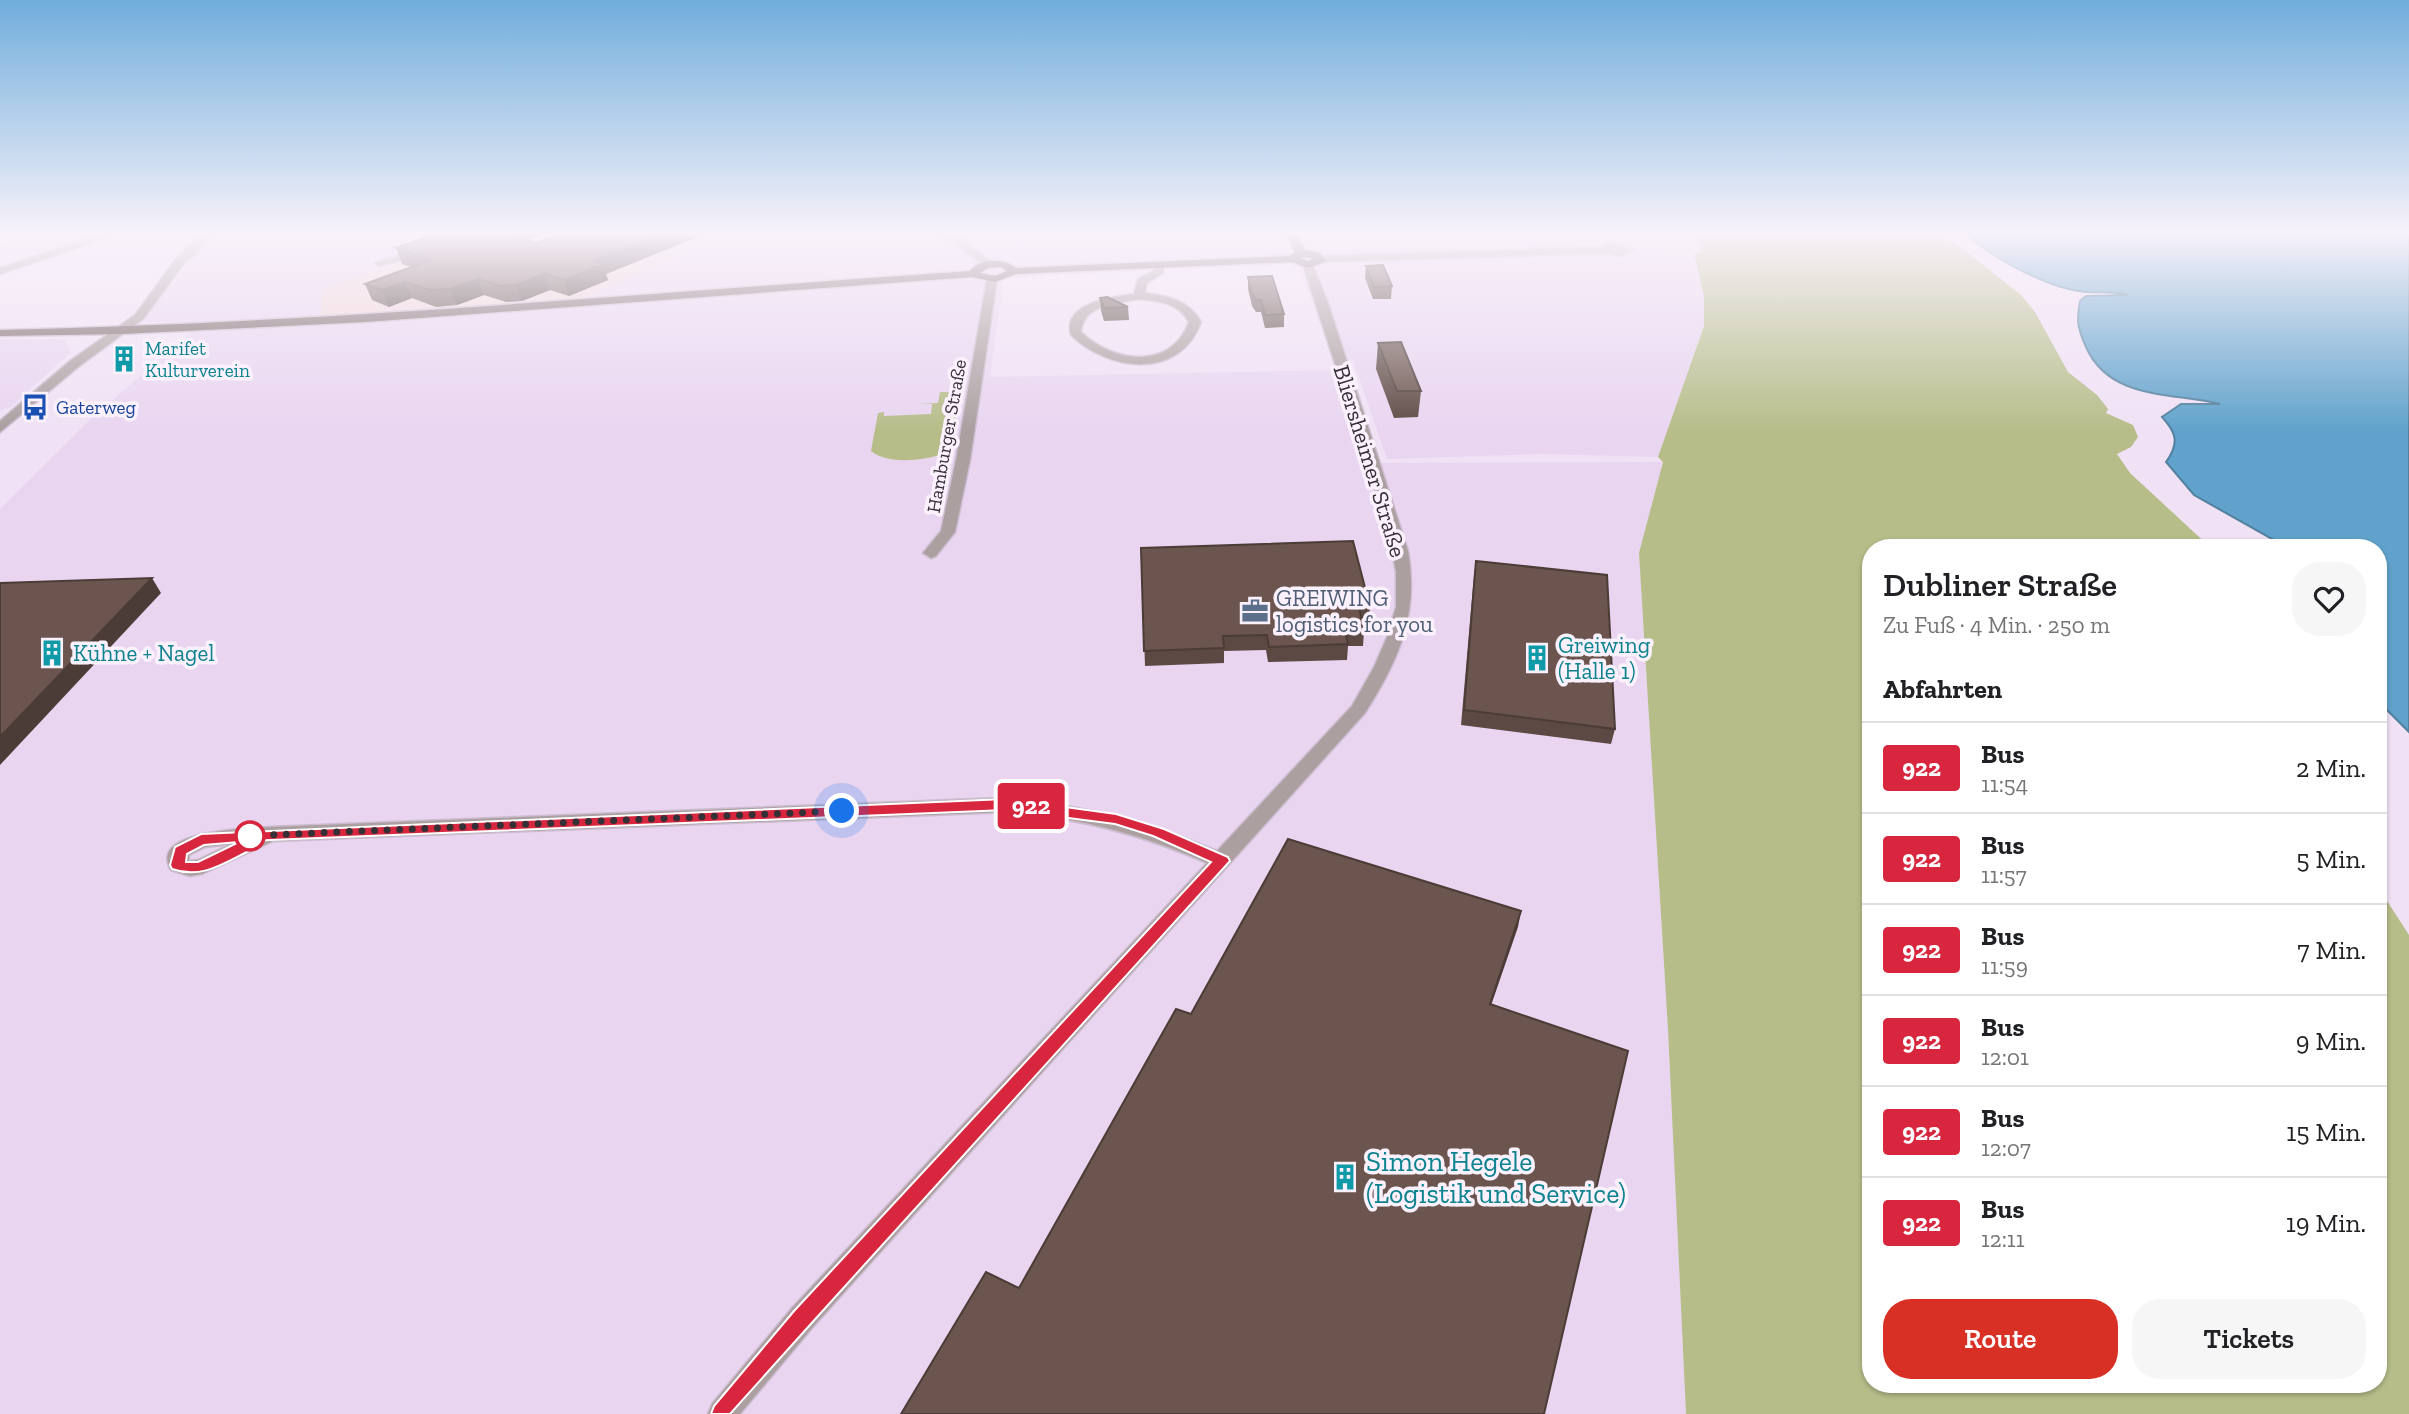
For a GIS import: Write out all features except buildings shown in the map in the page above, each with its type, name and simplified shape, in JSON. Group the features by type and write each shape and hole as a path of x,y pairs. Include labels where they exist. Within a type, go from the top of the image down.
{"main road":[{"path":"0,333 301,324 621,299"},
{"path":"0,326 118,329"}],"street":[{"path":"0,428 118,329 149,299"},
{"name":"Hamburger Straße","path":"931,553 948,532 963,460 989,299"},
{"path":"1122,299 1083,312 1076,320 1075,333 1093,351 1111,359 1146,360 1178,349 1194,331 1192,314 1170,301 1158,299"},
{"name":"Bliersheimer Straße","path":"722,1414 802,1318 1359,709 1400,627 1405,590 1393,528 1314,299"},
{"path":"0,416 15,415"},
{"path":"270,834 1006,804 1116,819 1158,833 1222,861"}],"shaded area":[{"path":"159,299 1001,299 990,377 1337,370 1374,463 1663,462 1639,553 1668,1030 1686,1414 0,1414 0,509 97,413 204,322 146,322 143,318"},
{"path":"322,299 580,299 578,300 320,321"},
{"path":"1311,299 1704,299 1704,326 1658,457 1542,454 1387,459 1353,360 1334,360"},
{"path":"0,339 61,339 65,340 71,352 11,407 0,410"}],"green space":[{"path":"1704,299 2024,299 2035,312 2068,372 2097,395 2108,409 2106,413 2133,425 2138,437 2131,447 2117,454 2130,473 2201,539 1862,539 1862,1393 2387,1393 2387,901 2409,935 2409,1414 1686,1414 1668,1030 1639,553 1663,462 1658,457 1704,326"},
{"path":"940,392 961,392 951,451 933,457 899,460 888,459 871,451 878,413 884,412 884,416 931,414 932,404 919,404 938,403"}],"water":[{"path":"2409,299 2409,732 2387,710 2387,539 2272,539 2194,495 2166,462 2175,443 2173,433 2162,417 2181,404 2220,404 2144,391 2110,377 2097,364 2081,335 2078,325 2080,301"}],"bus line":[{"name":"922","path":"248,845 202,866 183,869 178,865 180,851 201,840 270,834 1006,804 1116,819 1158,833 1222,861 802,1318 722,1414"}],"place":[{"name":"Marifet Kulturverein","path":"124,359"},
{"name":"Gaterweg","path":"35,407"},
{"name":"GREIWING logistics for you","path":"1255,611"},
{"name":"Kühne + Nagel","path":"52,653"},
{"name":"Greiwing (Halle 1)","path":"1537,658"},
{"name":"Simon Hegele (Logistik und Service)","path":"1345,1177"}],"route":[{"path":"250,836 243,836 842,811"}]}
